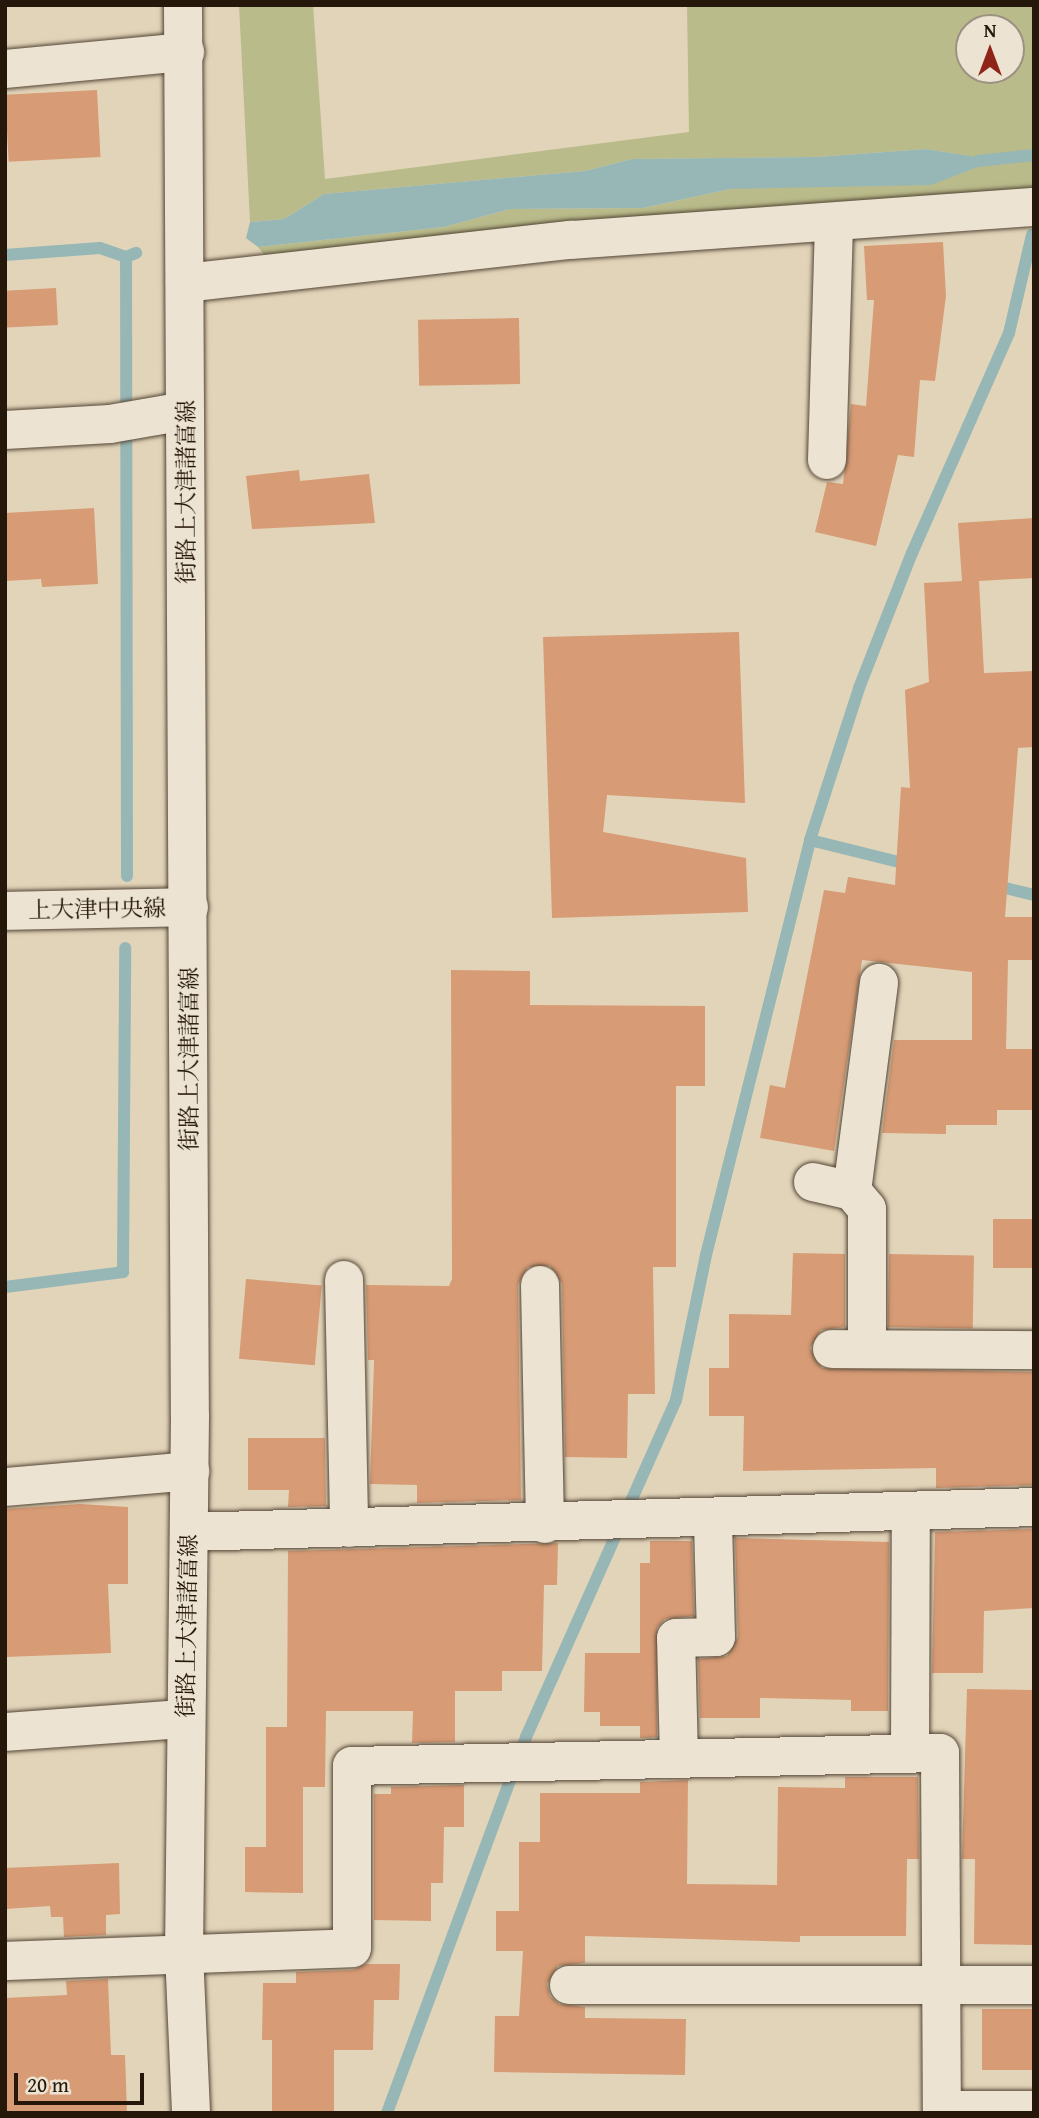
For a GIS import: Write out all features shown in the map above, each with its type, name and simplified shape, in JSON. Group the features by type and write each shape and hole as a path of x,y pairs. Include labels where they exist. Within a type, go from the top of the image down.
{"street":[{"name":"街路上大津諸富線","path":"183,5 190,1471 184,1719 184,1952 191,2113"},
{"path":"5,69 185,52"},
{"path":"185,283 571,240 1034,207"},
{"path":"827,460 834,222"},
{"path":"5,430 125,420 186,411"},
{"name":"上大津中央線","path":"5,911 189,907"},
{"path":"852,1191 879,983"},
{"path":"813,1182 852,1191 867,1209 850,1349 1034,1350"},
{"path":"344,1280 349,1528"},
{"path":"540,1285 545,1524"},
{"path":"5,1487 190,1471"},
{"path":"189,1532 625,1522 1034,1507"},
{"path":"910,1754 911,1511"},
{"path":"679,1759 676,1638 716,1637 713,1519"},
{"path":"5,1732 184,1719"},
{"path":"5,1961 184,1952 352,1948 352,1766 940,1753 942,2110 1034,2110"},
{"path":"569,1984 1034,1985"}],"green space":[{"path":"239,5 313,5 325,179 689,132 687,5 1034,5 1034,194 266,257 258,247 444,227 510,209 643,208 730,189 994,160 926,149 817,157 632,159 585,171 324,194 284,219 250,222"}],"water":[{"path":"926,149 996,160 931,185 730,189 643,208 510,209 444,227 258,247 246,238 250,222 284,219 324,194 585,171 632,159 817,157"}],"building":[{"path":"97,90 101,157 9,162 5,95"},
{"path":"943,242 946,296 935,381 920,380 914,457 898,455 876,546 815,532 827,482 843,484 851,404 866,406 874,300 867,300 864,246"},
{"path":"56,288 58,325 7,328 5,291"},
{"path":"519,318 520,384 419,386 418,320"},
{"path":"299,470 300,481 369,474 375,523 252,529 246,476"},
{"path":"94,508 98,584 42,587 41,579 5,581 5,513"},
{"path":"1034,518 1034,578 979,581 984,673 1034,671 1034,747 1018,748 1005,917 1034,917 1034,960 1008,960 1006,1049 1034,1049 1034,1110 997,1110 997,1125 946,1125 946,1134 882,1133 894,1040 972,1040 972,972 862,960 834,1151 760,1138 770,1085 785,1088 824,890 845,893 848,877 895,885 901,787 910,788 905,690 929,682 924,583 962,581 958,523"},
{"path":"739,632 745,803 607,795 603,832 746,858 748,912 552,918 543,637"},
{"path":"451,970 530,971 530,1005 705,1006 705,1086 676,1086 676,1267 653,1267 655,1394 628,1394 627,1458 565,1457 562,1284 550,1266 528,1267 518,1285 521,1500 417,1503 417,1485 370,1484 374,1360 368,1360 366,1285 449,1286 452,1279"},
{"path":"993,1219 1034,1219 1034,1268 993,1268"},
{"path":"793,1253 845,1254 845,1327 821,1330 810,1348 822,1368 1034,1372 1034,1485 936,1488 936,1468 743,1471 744,1416 709,1416 709,1368 729,1368 729,1314 791,1315"},
{"path":"889,1254 974,1255 973,1328 888,1327"},
{"path":"246,1279 322,1286 315,1365 239,1359"},
{"path":"248,1438 325,1438 326,1506 288,1507 289,1490 248,1490"},
{"path":"80,1504 128,1507 128,1584 108,1584 111,1653 5,1657 5,1509"},
{"path":"1034,1529 1034,1608 984,1611 983,1673 932,1673 935,1532"},
{"path":"735,1538 889,1542 888,1711 851,1711 851,1700 760,1698 760,1718 700,1718 698,1659 727,1656 738,1637"},
{"path":"650,1541 692,1541 694,1616 665,1619 657,1628 657,1737 640,1738 640,1726 600,1726 600,1712 584,1712 585,1653 640,1653 640,1563 650,1563"},
{"path":"558,1543 557,1585 544,1585 542,1671 502,1671 502,1691 455,1691 455,1742 412,1743 413,1711 326,1711 325,1787 303,1787 303,1893 245,1892 245,1847 266,1847 266,1727 287,1727 288,1551"},
{"path":"967,1689 1034,1690 1034,1945 974,1944 975,1859 962,1859"},
{"path":"845,1777 918,1777 919,1859 907,1859 906,1936 800,1936 800,1942 585,1936 585,1963 558,1966 547,1984 550,1996 559,2004 585,2007 585,2018 686,2019 685,2075 494,2072 495,2016 519,2016 523,1951 496,1951 496,1911 519,1911 519,1842 540,1842 540,1793 640,1793 640,1782 688,1780 687,1884 777,1885 778,1787 845,1788"},
{"path":"464,1785 464,1827 444,1827 443,1883 431,1883 431,1921 374,1920 374,1794 391,1794 391,1787"},
{"path":"119,1863 120,1914 106,1915 106,1935 64,1937 63,1917 51,1917 50,1906 5,1909 5,1868"},
{"path":"366,1964 400,1964 399,2000 374,2000 373,2050 334,2050 334,2113 272,2113 272,2040 262,2040 263,1983 296,1983 296,1972 353,1970"},
{"path":"108,1979 111,2055 125,2055 127,2113 5,2111 5,1998 67,1995 66,1981"},
{"path":"982,2009 1034,2009 1034,2070 982,2070"}],"waterway":[{"path":"978,161 1034,155"},
{"path":"387,2113 526,1737 676,1400 706,1255 810,840 859,688 912,553 1009,333 1032,235"},
{"path":"5,255 100,248 126,257"},
{"path":"127,876 126,257 136,253"},
{"path":"810,840 911,865"},
{"path":"993,885 1034,895"},
{"path":"5,1287 123,1272 125,948"}]}
